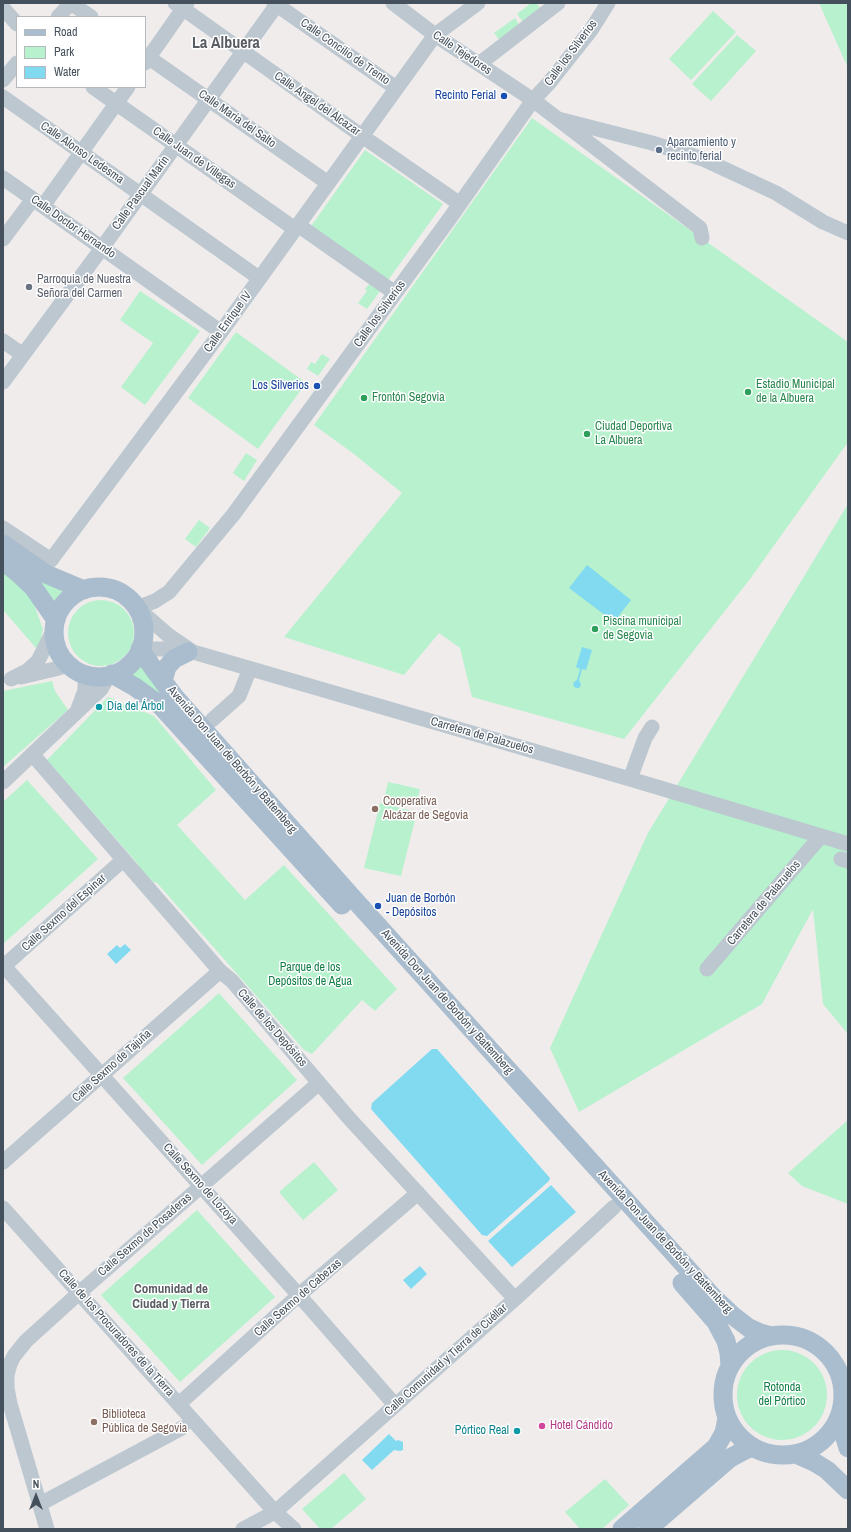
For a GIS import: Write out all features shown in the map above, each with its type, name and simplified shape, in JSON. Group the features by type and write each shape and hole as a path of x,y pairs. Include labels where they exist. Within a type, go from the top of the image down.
{"main road":[{"path":"3,544 46,574 84,590"},
{"path":"3,561 33,587 56,624"},
{"path":"102,587 114,589 124,595 137,608 144,628 140,649 129,665 110,675 97,676 85,674 73,668 67,662 57,646 55,639 56,624 62,607 77,593 84,590 102,587"},
{"name":"Avenida Don Juan de Borbón y Battemberg","path":"140,649 163,681 352,897 714,1298 749,1328 771,1336"},
{"path":"163,681 167,667 174,659 190,652"},
{"name":"Avenida Don Juan de Borbón y Battemberg","path":"110,675 151,697 181,726 704,1307 716,1322 726,1340 730,1366"},
{"path":"771,1336 791,1336 809,1341 830,1357 842,1380 843,1400 839,1418 828,1435 822,1441 809,1449 796,1454 774,1454 753,1447 738,1435 727,1418 724,1410 723,1392 725,1378 730,1366 747,1346 771,1336"},
{"path":"622,1529 716,1447 724,1432 727,1418"},
{"path":"839,1418 848,1448"},
{"path":"648,1529 730,1458 753,1447"},
{"path":"796,1454 827,1470 848,1490"}],"street":[{"path":"59,16 71,3 90,16"},
{"name":"Calle Tejedores","path":"393,3 435,34 532,100 701,233"},
{"name":"Calle Enrique IV","path":"3,528 51,560 221,332 435,34 478,3"},
{"path":"479,64 558,3"},
{"name":"Calle Pascual Marín","path":"3,382 176,146 277,4"},
{"name":"Calle Concilio de Trento","path":"277,4 396,88"},
{"path":"146,58 182,5"},
{"name":"Calle Ángel del Álcazar","path":"182,5 243,52 460,204"},
{"name":"Calle los Silverios","path":"137,608 164,596 180,580 233,515 460,204 532,100 549,83 591,30 604,6"},
{"path":"3,8 16,23"},
{"name":"Calle María del Salto","path":"146,58 209,99 328,183"},
{"path":"3,80 16,65"},
{"name":"Calle Juan de Villegas","path":"94,88 176,146 395,293"},
{"path":"3,239 38,203 81,152 127,88"},
{"name":"Calle Alonso Ledesma","path":"3,97 260,278"},
{"path":"557,119 609,132 703,159 776,193 823,222 848,233"},
{"name":"Calle Doctor Hernando","path":"3,178 221,332"},
{"path":"3,341 23,355"},
{"path":"137,608 190,652"},
{"path":"7,680 27,671 38,661 56,624"},
{"name":"Carretera de Palazuelos","path":"140,649 162,649 190,652 631,776 666,790 848,844"},
{"path":"7,680 48,672 59,668 67,662"},
{"name":"Avenida Don Juan de Borbón y Battemberg","path":"215,718 239,696 248,668"},
{"path":"77,712 85,690 85,674"},
{"path":"3,782 101,689 110,675"},
{"path":"631,776 645,738 652,727"},
{"name":"Calle de los Depósitos","path":"33,755 220,970 232,981 348,1116 515,1299"},
{"name":"Carretera de Palazuelos","path":"707,969 821,836"},
{"name":"Calle Sexmo del Espinar","path":"3,965 124,860"},
{"name":"Calle Sexmo de Lozoya","path":"3,965 299,1295 395,1406"},
{"name":"Calle Sexmo de Tajuña","path":"3,1162 220,970"},
{"name":"Calle Sexmo de Posaderas","path":"47,1529 10,1404 7,1388 7,1375 10,1364 19,1348 79,1293 319,1083"},
{"name":"Calle Sexmo de Cabezas","path":"179,1404 299,1295 418,1193"},
{"name":"Calle Comunidad y Tierra de Cuéllar","path":"243,1529 275,1512 515,1299 614,1207"},
{"name":"Calle de los Procuradores de la Tierra","path":"3,1208 275,1512 294,1529"},
{"path":"40,1504 182,1428"}],"green space":[{"path":"531,3 536,3 540,8 523,22 517,14"},
{"path":"819,3 848,3 848,68"},
{"path":"713,11 736,32 691,80 669,59"},
{"path":"515,18 520,26 500,41 494,33"},
{"path":"737,35 756,51 711,101 692,84"},
{"name":"Ciudad Deportiva La Albuera","path":"532,118 848,342 848,442 750,579 624,739 472,697 460,648 439,633 404,675 284,637 402,493 354,454 314,425"},
{"path":"365,150 443,204 386,283 309,229"},
{"path":"370,283 380,291 367,309 358,303 367,291 365,289"},
{"path":"140,291 200,331 145,405 121,387 153,343 120,320"},
{"path":"236,332 306,383 258,449 188,398"},
{"path":"322,354 330,359 318,376 307,369 311,362 315,364"},
{"path":"246,453 257,460 244,481 233,473"},
{"path":"848,504 848,1034 823,1004 813,909 762,1004 579,1112 550,1048 648,833"},
{"path":"199,520 210,528 196,547 185,539"},
{"path":"3,570 31,596 43,629 40,644 36,648 3,610"},
{"path":"30,573 64,592 56,604"},
{"path":"95,600 107,600 119,605 129,615 134,627 132,646 119,661 107,666 95,666 83,661 73,651 68,639 68,627 73,615 83,605"},
{"path":"142,662 164,697 131,674"},
{"path":"52,681 55,691 68,710 3,767 3,691"},
{"name":"Parque de los Depósitos de Agua","path":"108,697 154,716 216,790 177,825 245,900 284,865 397,989 375,1011 362,1000 312,1054 304,1050 157,883 153,882 139,867 47,760"},
{"path":"27,780 98,859 3,944 3,802"},
{"path":"388,782 420,789 416,806 384,799"},
{"path":"380,803 417,812 401,876 364,868"},
{"path":"219,993 297,1080 202,1165 123,1078"},
{"path":"848,1120 848,1204 802,1186 788,1173"},
{"path":"314,1162 338,1190 303,1220 279,1192"},
{"path":"197,1210 275,1297 180,1382 101,1295"},
{"name":"Rotonda del Pórtico","path":"782,1350 799,1354 814,1363 823,1378 827,1395 823,1412 814,1427 799,1436 782,1440 765,1436 750,1427 741,1412 737,1395 741,1378 750,1363 765,1354"},
{"path":"344,1473 366,1499 331,1529 320,1529 302,1509"},
{"path":"605,1479 629,1505 602,1529 580,1529 565,1512"}],"water":[{"path":"587,565 631,600 614,622 569,588"},
{"path":"582,647 592,650 586,670 582,669 579,680 581,685 577,688 574,687 573,683 577,680 580,669 576,667"},
{"path":"125,944 131,950 116,964 107,954 117,945 120,948"},
{"path":"432,1049 437,1049 550,1178 549,1181 487,1236 482,1235 371,1109 372,1103"},
{"path":"551,1185 576,1212 512,1267 488,1241"},
{"path":"420,1266 427,1274 411,1289 403,1280"},
{"path":"389,1434 396,1441 398,1440 403,1442 403,1450 394,1450 372,1470 362,1460"}],"place":[{"name":"Recinto Ferial","path":"504,96"},
{"name":"Aparcamiento y recinto ferial","path":"659,150"},
{"name":"Parroquia de Nuestra Señora del Carmen","path":"29,287"},
{"name":"Los Silverios","path":"317,386"},
{"name":"Estadio Municipal de la Albuera","path":"748,392"},
{"name":"Frontón Segovia","path":"364,398"},
{"name":"Ciudad Deportiva La Albuera","path":"587,434"},
{"name":"Piscina municipal de Segovia","path":"595,629"},
{"name":"Día del Árbol","path":"99,707"},
{"name":"Cooperativa Alcázar de Segovia","path":"375,809"},
{"name":"Juan de Borbón - Depósitos","path":"378,906"},
{"name":"Biblioteca Pública de Segovia","path":"94,1422"},
{"name":"Hotel Cándido","path":"542,1426"},
{"name":"Pórtico Real","path":"517,1431"}],"district":[{"name":"La Albuera","path":"226,44"},
{"name":"Comunidad de Ciudad y Tierra","path":"171,1298"}]}
